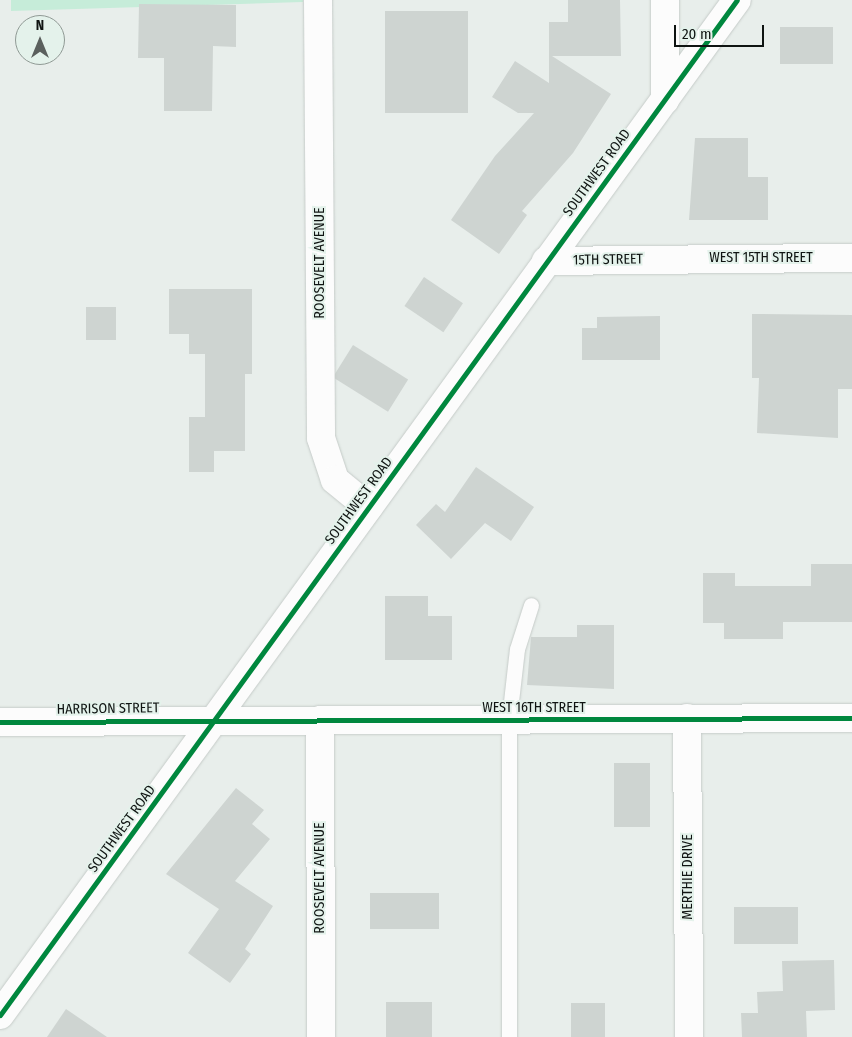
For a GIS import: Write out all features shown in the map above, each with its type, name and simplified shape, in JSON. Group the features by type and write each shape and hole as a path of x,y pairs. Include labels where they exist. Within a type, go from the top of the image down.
{"street":[{"name":"ROOSEVELT AVENUE","path":"318,0 321,438 335,480 368,507"},
{"path":"665,0 665,100"},
{"name":"SOUTHWEST ROAD","path":"0,1015 737,0"},
{"name":"WEST 15TH STREET","path":"670,259 852,258"},
{"name":"15TH STREET","path":"546,261 670,259"},
{"name":"WEST 16TH STREET","path":"216,718 320,720 852,718"},
{"name":"HARRISON STREET","path":"0,722 216,718"},
{"name":"MERTHIE DRIVE","path":"687,718 689,1037"},
{"name":"ROOSEVELT AVENUE","path":"320,720 321,1037"}],"lane":[{"path":"509,1037 509,719 517,649 531,605"}],"green space":[{"path":"11,0 303,0 303,2 11,11"}],"building":[{"path":"568,0 620,0 621,56 552,56 611,94 573,153 522,211 527,215 499,254 451,220 495,156 534,113 518,113 492,97 515,61 549,83 549,22 568,22"},
{"path":"139,4 236,5 236,47 213,46 212,111 164,111 164,58 138,58"},
{"path":"385,11 468,11 468,113 385,113"},
{"path":"780,27 833,27 833,64 780,64"},
{"path":"695,138 748,138 748,177 768,177 768,220 689,220"},
{"path":"424,277 463,303 443,332 404,306"},
{"path":"169,289 252,289 252,374 245,374 245,451 214,451 214,472 189,472 189,417 205,417 205,354 189,354 189,334 169,334"},
{"path":"86,307 116,307 116,340 86,340"},
{"path":"752,314 852,315 852,389 838,389 838,438 757,433 759,378 752,378"},
{"path":"660,316 660,360 582,360 582,328 597,328 597,317"},
{"path":"353,345 408,379 388,412 333,377"},
{"path":"476,467 534,507 511,541 485,523 451,559 416,525 436,504 445,512"},
{"path":"811,564 852,564 852,622 783,622 783,639 724,639 724,623 703,623 703,573 735,573 735,586 811,586"},
{"path":"385,596 428,596 428,616 452,616 452,660 385,660"},
{"path":"577,625 614,625 614,689 527,685 531,637 577,637"},
{"path":"614,763 650,763 650,827 614,827"},
{"path":"236,788 264,810 252,824 270,839 235,881 273,906 245,949 251,954 230,983 188,953 219,909 166,874"},
{"path":"370,893 439,893 439,929 370,929"},
{"path":"734,907 798,907 798,944 734,944"},
{"path":"834,960 835,1010 806,1011 807,1037 742,1037 741,1013 758,1013 757,992 783,991 782,961"},
{"path":"386,1002 432,1002 432,1037 386,1037"},
{"path":"571,1003 605,1003 605,1037 571,1037"},
{"path":"66,1009 107,1037 47,1037"}],"cycle path":[{"path":"0,1015 737,0"},
{"path":"0,722 852,718"}]}
